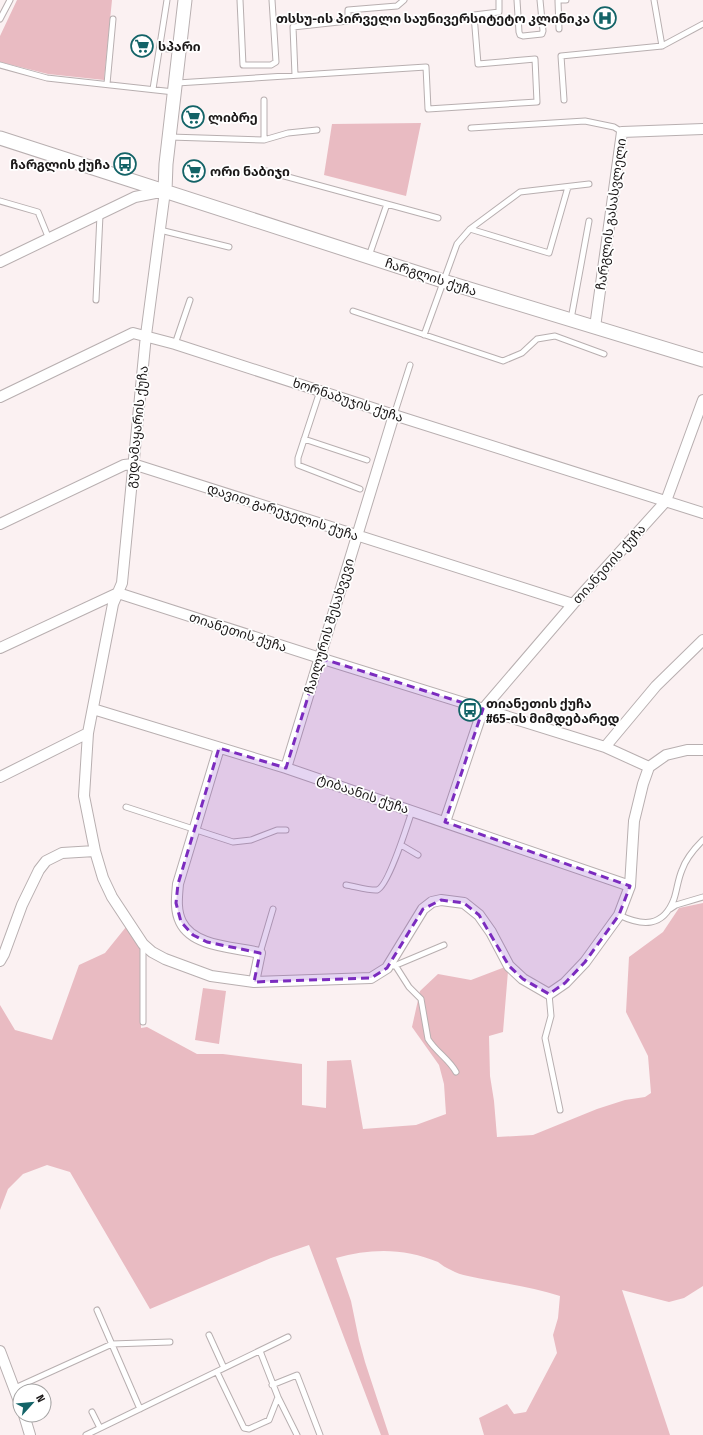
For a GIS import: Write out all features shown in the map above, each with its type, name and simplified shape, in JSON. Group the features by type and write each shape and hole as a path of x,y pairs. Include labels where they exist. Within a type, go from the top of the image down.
{"street":[{"name":"გუდამაყარის ქუჩა","path":"143,944 112,897 103,878 95,851 84,796 88,733 113,604 122,583 146,336 165,191 185,0"},
{"name":"ჩარგლის გასასვლელი","path":"595,326 622,132 703,130"},
{"name":"ჩარგლის ქუჩა","path":"0,138 443,281 703,360"},
{"path":"0,262 135,197 165,191"},
{"name":"ხორნაბუჯის ქუჩა","path":"0,397 133,333 176,344 703,513"},
{"name":"თიანეთის ქუჩა","path":"445,822 483,709 573,604 666,501 703,400"},
{"name":"ჩაილურის შესახვევი","path":"286,768 394,415"},
{"path":"0,524 124,465 133,464"},
{"name":"დავით გარეჯელის ქუჩა","path":"133,464 573,604"},
{"path":"0,648 118,593"},
{"name":"თიანეთის ქუჩა","path":"118,593 605,747 649,767"},
{"path":"605,747 656,686 703,640"},
{"name":"ტიბაანის ქუჩა","path":"93,709 286,768 630,886"},
{"path":"0,777 88,733"},
{"path":"219,748 178,884 176,903 181,922 192,935 207,942 260,953 254,982"},
{"path":"143,944 152,952 165,959 211,976 254,982 370,978 392,967 423,909 432,902 441,900 464,903 479,915 491,932 509,966 523,979 549,994 565,983 585,962 618,915 630,886 634,821 643,784 649,767 666,755 687,750 703,750"},
{"path":"0,961 22,905 39,870 46,861 62,853 95,851"},
{"path":"0,1350 13,1383"},
{"path":"26,1423 30,1435"}],"lane":[{"path":"0,19 10,0"},
{"path":"153,89 167,0"},
{"path":"240,0 243,65 271,65 276,62 272,0"},
{"path":"295,75 292,27 348,21 348,10 397,6 404,0"},
{"path":"0,65 48,78 153,89 295,75 426,67 428,109 537,102 535,59 478,64 474,15 499,12 498,0"},
{"path":"517,0 520,35 524,36 542,34 540,0"},
{"path":"559,29 558,0 566,0"},
{"path":"654,0 662,46"},
{"path":"107,84 113,19"},
{"path":"564,100 561,56 662,46 703,24"},
{"path":"160,48 179,50"},
{"path":"264,100 264,140"},
{"path":"471,128 585,121 614,127 622,132"},
{"path":"170,137 264,140 288,133 317,130"},
{"path":"266,171 438,218"},
{"path":"424,335 457,244 470,229 520,192 589,184"},
{"path":"470,229 549,253 568,187"},
{"path":"0,201 38,212 48,239"},
{"path":"368,256 387,204"},
{"path":"96,300 100,215"},
{"path":"571,321 589,222"},
{"path":"160,230 229,248"},
{"path":"176,344 190,300"},
{"path":"353,311 503,361 522,353 537,339 555,336 604,354"},
{"path":"394,415 410,365"},
{"path":"320,391 297,462 298,465 360,488"},
{"path":"304,439 366,460"},
{"path":"126,807 233,842 251,840 277,830 286,830"},
{"path":"346,885 375,890 379,889 398,855 412,811"},
{"path":"618,915 632,921 647,922 657,921 664,916 674,900 682,868 693,850 703,840"},
{"path":"401,845 418,855"},
{"path":"669,909 676,905 703,897"},
{"path":"260,953 273,909"},
{"path":"143,944 143,1022"},
{"path":"444,945 392,967 420,999 428,1039 452,1065 456,1072"},
{"path":"549,994 552,1016 545,1038 560,1110"},
{"path":"97,1310 140,1409"},
{"path":"209,1334 224,1368"},
{"path":"86,1435 288,1337"},
{"path":"26,1383 112,1344 170,1342"},
{"path":"260,1351 272,1385 297,1435"},
{"path":"217,1372 244,1428 249,1429 269,1420 278,1397"},
{"path":"272,1385 297,1375 320,1435"},
{"path":"92,1412 100,1428"}],"highlighted area":[{"path":"320,658 483,709 445,822 630,886 619,915 585,962 565,983 549,994 523,979 509,966 479,915 464,903 441,900 423,909 387,968 371,978 254,982 260,953 207,942 193,935 181,922 176,903 178,884 219,748 286,768"}],"shaded area":[{"path":"17,0 112,0 104,80 48,74 0,62 0,36"},
{"path":"421,123 406,196 324,175 332,124"},
{"path":"703,903 703,1286 684,1298 669,1302 622,1290 670,1435 484,1435 479,1418 507,1404 514,1414 526,1412 557,1353 553,1335 558,1318 560,1296 526,1287 461,1274 426,1257 413,1254 375,1251 362,1252 336,1258 351,1301 365,1362 389,1435 381,1435 309,1245 271,1258 150,1309 70,1172 47,1165 23,1174 8,1189 0,1210 0,1005 15,1030 52,1040 79,965 105,953 126,927 140,945 141,1028 147,1027 197,1054 223,1054 302,1064 302,1105 326,1108 327,1061 351,1060 363,1129 416,1125 446,1114 444,1084 439,1065 412,1027 420,991 438,974 471,980 505,967 508,971 503,1032 489,1036 490,1076 497,1137 533,1135 597,1109 625,1100 645,1097 651,1093 648,1056 626,1012 629,957 663,932 679,908"},
{"path":"203,988 226,991 219,1044 195,1040"}],"place":[{"name":"თსსუ-ის პირველი საუნივერსიტეტო კლინიკა","path":"605,18"},
{"name":"სპარი","path":"142,46"},
{"name":"ლიბრე","path":"193,117"},
{"name":"ჩარგლის ქუჩა","path":"125,164"},
{"name":"ორი ნაბიჯი","path":"194,171"},
{"name":"თიანეთის ქუჩა #65-ის მიმდებარედ","path":"470,710"}]}
